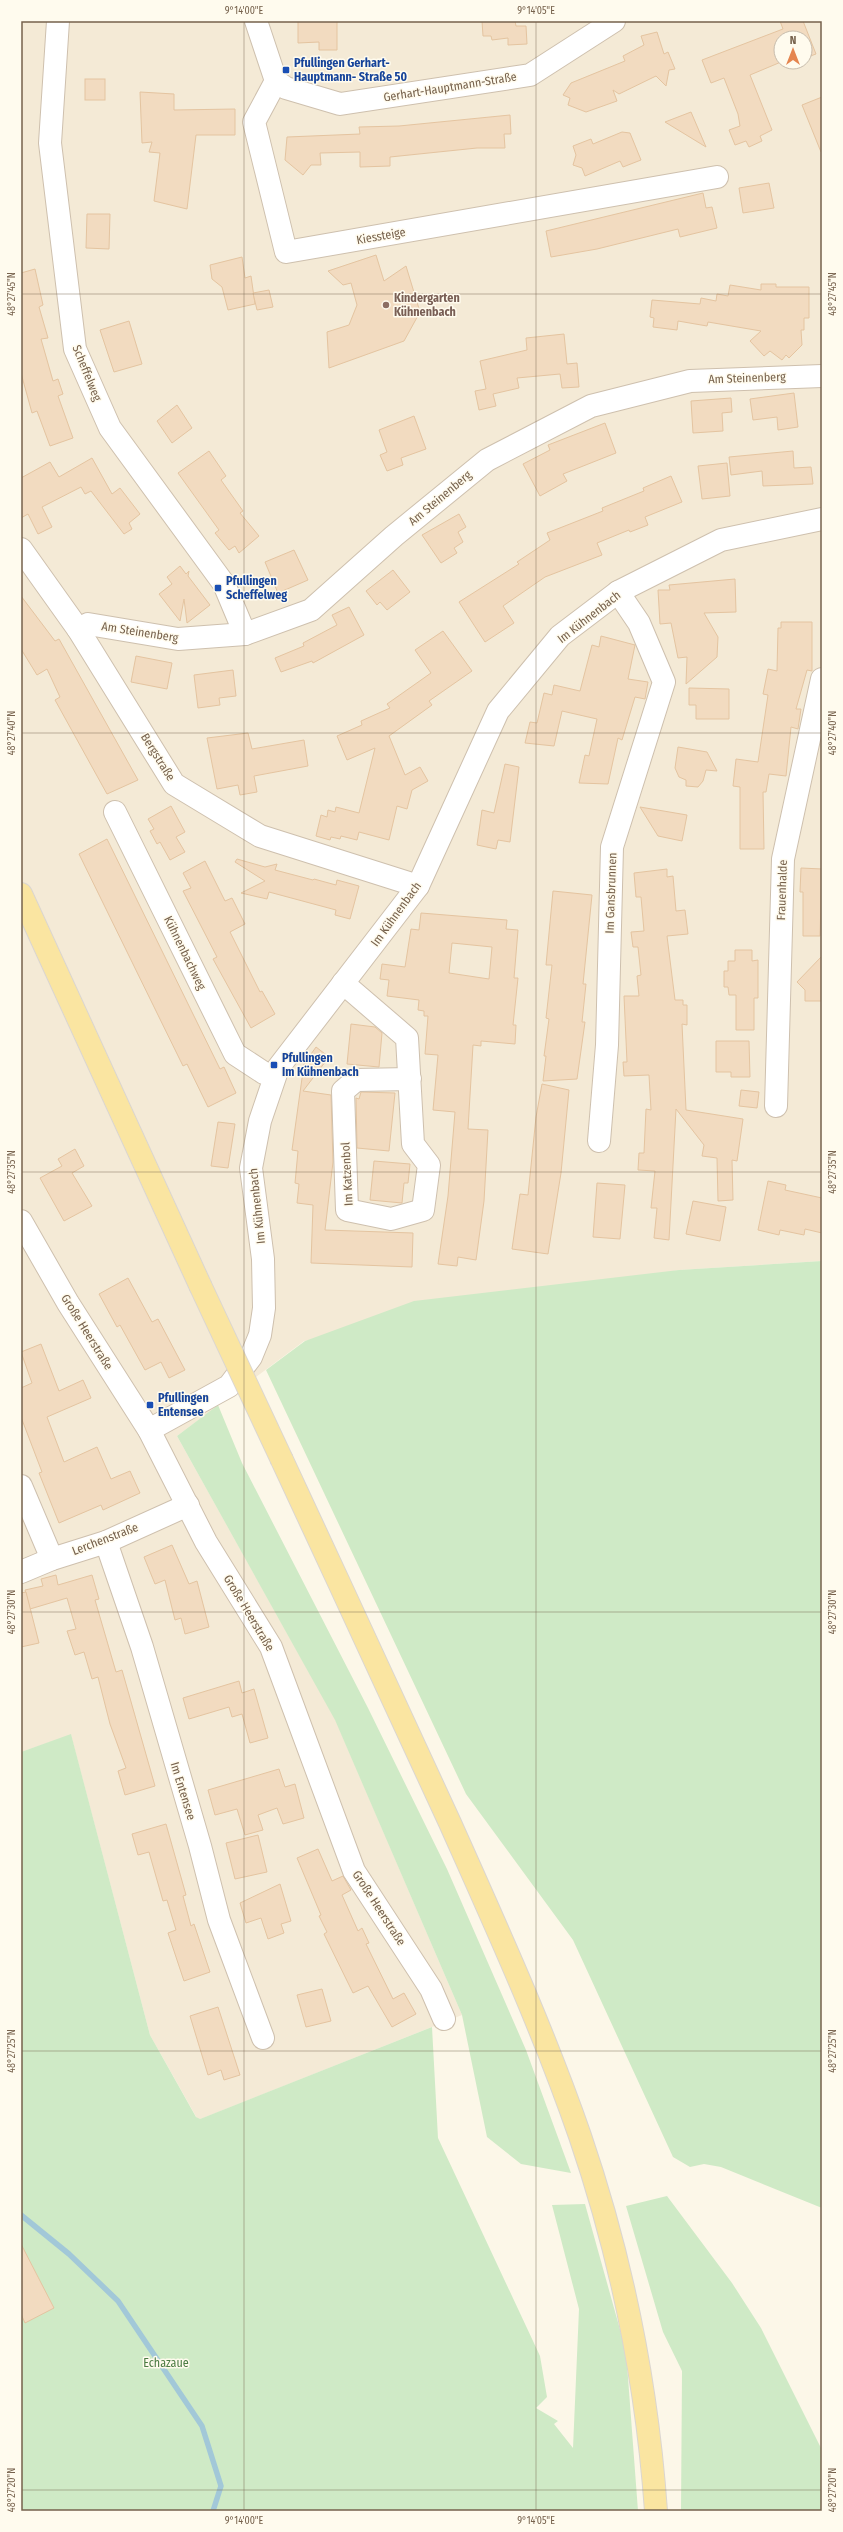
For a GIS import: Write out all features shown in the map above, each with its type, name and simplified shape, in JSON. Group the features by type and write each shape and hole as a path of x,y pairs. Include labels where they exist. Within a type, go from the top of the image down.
{"main road":[{"path":"21,894 493,1918 543,2037 580,2136 606,2223 629,2318 649,2434 656,2511"}],"street":[{"name":"Scheffelweg","path":"58,21 50,143 75,349 110,428 224,584 245,634"},
{"path":"256,21 276,80"},
{"name":"Gerhart-Hauptmann-Straße","path":"276,80 286,88 340,104 530,75 614,21"},
{"name":"Kiessteige","path":"276,80 254,122 286,252 717,177"},
{"name":"Am Steinenberg","path":"78,629 88,624 178,639 245,634 311,610 394,536 487,460 591,406 690,381 822,376"},
{"name":"Im Kühnenbach","path":"149,1430 229,1386 251,1356 260,1335 264,1308 263,1259 251,1168 260,1121 274,1076 278,1068 418,886 498,711 560,636 618,592 721,540 822,519"},
{"name":"Bergstraße","path":"21,549 78,629 174,784 260,836 418,886"},
{"name":"Im Gansbrunnen","path":"599,1141 607,1045 612,847 664,682 639,623 618,592"},
{"name":"Frauenhalde","path":"776,1106 783,859 822,679"},
{"name":"Kühnenbachweg","path":"115,812 235,1054 264,1073 274,1076"},
{"name":"Im Katzenbol","path":"343,984 407,1038 410,1079 413,1144 429,1165 423,1210 390,1219 347,1210 343,1091 356,1080 410,1079"},
{"name":"Große Heerstraße","path":"21,1221 68,1303 149,1430 206,1542 272,1647 354,1871 431,1990 444,2019"},
{"path":"21,1486 52,1559"},
{"name":"Lerchenstraße","path":"21,1572 52,1559 106,1542 188,1504"},
{"name":"Im Entensee","path":"106,1542 142,1647 200,1846 218,1920 263,2038"}],"shaded area":[{"path":"21,21 822,21 822,1261 679,1270 304,1341 177,1436 335,1719 462,2015 198,2120 150,2035 71,1735 21,1752"}],"green space":[{"path":"822,1261 822,2208 721,2167 704,2164 690,2167 673,2157 573,1940 466,1794 266,1370 305,1341 414,1301 679,1270"},
{"path":"218,1405 242,1463 368,1708 447,1869 526,2050 571,2173 521,2164 487,2137 462,2015 335,1720 177,1436"},
{"name":"Echazaue","path":"71,1734 150,2035 196,2117 200,2119 432,2027 438,2138 540,2356 547,2397 536,2408 558,2421 554,2424 573,2448 579,2309 552,2205 585,2204 626,2351 638,2511 21,2511 21,1752"},
{"path":"667,2196 732,2283 761,2328 822,2450 822,2511 681,2511 682,2371 663,2332 626,2206"}],"building":[{"path":"298,21 337,21 337,50 319,50 319,42 298,43"},
{"path":"482,21 515,21 516,26 526,26 527,44 508,45 508,38 492,40 491,36 483,36"},
{"path":"780,21 803,21 807,30 780,30 783,29"},
{"path":"657,32 664,54 668,52 675,69 669,70 666,86 656,76 619,94 613,90 617,101 586,112 568,105 570,98 563,95 571,83 625,61 623,56 644,45 641,36"},
{"path":"773,33 773,65 750,75 772,130 760,136 762,141 749,147 746,141 735,145 729,130 740,126 738,114 724,78 711,83 702,60"},
{"path":"813,46 816,54 813,55"},
{"path":"85,79 105,79 105,100 85,100"},
{"path":"140,92 174,94 174,110 235,109 235,135 196,135 187,209 154,201 160,153 149,152 152,142 142,143"},
{"path":"822,97 822,152 821,152 802,105"},
{"path":"691,112 706,147 665,122"},
{"path":"510,115 511,134 504,134 505,148 477,148 390,157 390,166 360,167 360,152 320,153 321,165 311,165 303,175 285,160 287,137 360,134 359,127 399,126"},
{"path":"622,132 630,133 641,160 623,167 620,161 585,176 582,168 573,165 576,155 573,146 591,139 593,144"},
{"path":"769,183 774,208 743,213 739,188"},
{"path":"703,193 706,208 712,207 717,228 680,237 678,229 597,249 551,257 546,231"},
{"path":"87,214 110,214 109,249 86,248"},
{"path":"376,255 384,281 406,266 420,312 404,341 329,368 327,332 349,325 357,305 351,283 343,285 328,271"},
{"path":"242,257 245,278 251,276 255,304 228,310 222,287 212,279 210,265"},
{"path":"35,269 43,305 39,307 48,338 41,339 53,381 58,379 63,394 58,396 73,438 50,446 37,411 32,413 21,373 21,273"},
{"path":"761,284 776,284 776,287 809,287 809,318 804,318 804,330 801,330 802,345 789,358 786,355 782,360 770,351 764,356 750,341 761,331 708,322 707,326 678,321 677,330 653,327 654,318 650,317 652,300 700,304 701,298 716,301 717,294 728,296 730,285 761,290"},
{"path":"269,290 273,307 257,310 253,293"},
{"path":"129,321 142,364 114,372 100,330"},
{"path":"564,334 567,364 577,363 579,387 562,388 560,374 517,378 519,388 493,394 496,406 479,410 475,391 486,389 480,361 527,350 526,338"},
{"path":"794,393 798,427 778,430 777,417 753,420 750,399"},
{"path":"731,398 732,412 722,413 723,431 693,433 691,401"},
{"path":"177,405 192,428 172,443 157,421"},
{"path":"414,416 426,449 401,458 403,465 387,471 380,455 387,452 379,430"},
{"path":"605,423 616,453 563,474 567,481 540,496 523,464 550,450 548,445"},
{"path":"209,451 226,476 221,480 243,511 240,513 259,536 239,553 235,546 229,550 215,533 219,530 178,473"},
{"path":"793,451 794,468 811,467 813,484 763,486 762,471 731,475 729,457"},
{"path":"92,458 112,494 120,488 140,514 129,523 132,529 124,534 91,491 85,494 81,487 42,507 52,527 38,534 28,514 21,518 21,478 50,462 59,477"},
{"path":"727,463 730,496 702,499 698,466"},
{"path":"671,476 682,502 645,517 648,525 630,532 629,530 597,543 602,555 545,577 503,606 514,623 485,642 459,602 519,564 517,562 550,540 547,533 603,511 602,508 644,491 643,488"},
{"path":"459,514 466,527 458,532 463,542 454,548 457,553 441,563 422,535"},
{"path":"294,550 308,580 278,593 265,562"},
{"path":"180,566 186,574 189,571 188,576 210,605 187,623 184,599 180,621 159,594 172,584 167,577"},
{"path":"393,570 410,592 387,610 380,602 377,605 366,591"},
{"path":"735,579 736,612 704,613 718,637 717,657 686,684 687,657 678,658 671,623 660,624 658,590 670,590 669,585"},
{"path":"21,596 55,641 59,639 138,780 107,794 55,700 60,697 47,669 37,675 21,649"},
{"path":"349,607 364,635 313,663 312,661 281,672 275,658 304,646 303,643 337,625 332,615"},
{"path":"781,622 812,622 812,671 807,670 796,709 801,709 798,729 791,727 786,776 769,774 766,792 763,792 764,849 740,849 740,787 733,786 736,759 758,762 768,695 763,694 768,669 777,671 778,628 781,628"},
{"path":"443,631 472,671 429,701 432,705 389,736 405,775 420,767 428,781 412,790 407,809 397,806 389,840 359,832 357,840 341,836 340,839 331,837 330,840 316,836 321,815 327,817 328,810 335,812 336,807 359,813 375,748 347,760 337,736 362,725 361,721 390,708 387,704 431,673 415,650"},
{"path":"601,636 635,645 628,679 648,682 645,699 635,697 622,740 618,738 608,784 579,783 585,755 589,756 597,719 562,711 554,746 525,743 530,722 537,723 544,693 552,695 554,685 580,691 592,645 599,647"},
{"path":"136,656 172,663 167,689 131,682"},
{"path":"233,670 236,696 219,698 220,705 198,708 194,675"},
{"path":"689,688 729,689 729,719 696,719 696,705 689,705"},
{"path":"248,733 252,749 304,740 308,766 254,776 257,792 240,795 238,785 217,789 207,738"},
{"path":"678,747 707,752 717,771 706,770 703,781 698,787 686,786 686,780 679,777 675,768"},
{"path":"505,764 519,767 510,842 498,840 496,849 477,845 482,810 494,813"},
{"path":"171,806 185,832 176,837 185,852 170,860 160,842 157,844 150,831 154,829 148,819"},
{"path":"640,807 687,815 682,841 658,836"},
{"path":"107,839 220,1069 224,1067 236,1093 208,1107 187,1064 183,1066 79,854"},
{"path":"237,859 265,867 277,864 275,870 313,880 336,885 337,880 359,886 350,919 335,915 336,910 269,892 267,899 241,893 265,881 235,862"},
{"path":"205,861 225,901 232,898 245,924 230,932 260,992 262,991 275,1014 251,1028 213,959 217,957 183,891 191,888 183,873"},
{"path":"801,868 822,869 820,936 803,936 803,892 800,892"},
{"path":"667,869 667,877 673,876 676,911 685,910 688,934 667,936 675,1000 683,1000 683,1005 687,1005 687,1025 682,1024 686,1110 743,1119 737,1161 732,1160 733,1200 718,1201 717,1158 702,1156 704,1145 676,1109 669,1240 654,1238 657,1208 651,1208 655,1171 638,1170 639,1153 644,1153 646,1109 651,1110 649,1075 624,1076 623,1062 627,1062 624,996 639,996 637,976 641,975 638,947 633,947 631,932 644,931 641,897 636,897 634,873"},
{"path":"553,891 592,895 583,984 586,984 582,1022 585,1022 577,1079 543,1081 546,1056 544,1056 549,1019 546,1018 552,965 546,965"},
{"path":"421,913 507,920 506,929 518,930 514,978 518,978 513,1025 516,1025 515,1044 481,1041 481,1046 473,1045 468,1129 488,1130 484,1201 476,1260 458,1257 457,1266 438,1264 448,1196 455,1112 433,1110 438,1055 425,1054 428,1016 424,1016 424,1011 418,1010 419,1000 387,996 389,980 380,979 382,964 405,967 411,929 419,930","holes":["452,943 492,947 489,979 449,973"]},
{"path":"735,950 752,950 752,961 758,960 758,998 754,998 754,1030 736,1030 736,995 729,995 728,987 724,987 724,971 728,971 728,961 735,961"},
{"path":"822,956 822,1001 805,1001 805,990 797,982"},
{"path":"351,1024 375,1027 382,1033 379,1067 347,1064"},
{"path":"716,1041 749,1041 750,1077 731,1077 731,1072 716,1072"},
{"path":"316,1047 329,1057 303,1091 331,1095 333,1162 325,1230 413,1233 412,1267 311,1263 313,1205 297,1203 299,1184 295,1183 298,1151 292,1150 304,1064"},
{"path":"542,1084 569,1090 561,1173 548,1254 512,1249 520,1194 528,1195 536,1117"},
{"path":"741,1090 759,1092 757,1108 739,1106"},
{"path":"361,1092 395,1093 389,1151 357,1148 356,1098 359,1099"},
{"path":"218,1122 235,1124 228,1168 211,1166"},
{"path":"75,1149 84,1166 72,1173 92,1206 64,1221 40,1178 62,1166 58,1159"},
{"path":"374,1161 410,1164 408,1183 404,1183 402,1203 370,1200"},
{"path":"768,1181 786,1185 785,1190 822,1198 822,1233 805,1229 804,1235 780,1230 779,1235 758,1230"},
{"path":"597,1183 625,1185 620,1239 593,1237"},
{"path":"693,1201 726,1207 720,1241 686,1234"},
{"path":"128,1278 152,1322 158,1319 185,1370 169,1378 161,1362 145,1370 120,1325 117,1327 99,1294"},
{"path":"41,1344 59,1391 83,1380 91,1398 47,1417 64,1462 97,1447 111,1479 130,1471 140,1493 103,1510 101,1505 59,1523 39,1473 42,1472 21,1417 21,1388 32,1383 21,1352"},
{"path":"172,1545 189,1584 197,1581 209,1627 185,1634 181,1618 175,1620 165,1580 155,1584 144,1557"},
{"path":"56,1575 58,1585 92,1575 99,1599 95,1600 116,1672 122,1670 155,1786 125,1795 118,1771 126,1768 110,1724 98,1677 92,1679 84,1652 75,1655 67,1631 76,1629 67,1598 30,1609 25,1590 43,1586 41,1579"},
{"path":"26,1592 39,1643 21,1647 21,1593"},
{"path":"239,1681 242,1693 254,1689 268,1738 250,1743 242,1714 232,1717 229,1707 189,1719 183,1698"},
{"path":"279,1769 285,1787 295,1784 304,1818 283,1824 277,1808 258,1815 263,1830 245,1835 237,1809 215,1815 208,1790"},
{"path":"166,1824 186,1895 183,1896 191,1926 194,1924 210,1972 184,1981 168,1933 176,1930 167,1900 163,1901 149,1852 138,1855 132,1834"},
{"path":"258,1835 267,1872 235,1879 226,1843"},
{"path":"318,1849 332,1881 343,1876 351,1890 342,1895 358,1931 362,1928 369,1943 366,1944 393,1999 404,1993 416,2014 392,2027 368,1986 353,1993 324,1934 327,1932 319,1916 321,1915 297,1858"},
{"path":"280,1884 291,1921 281,1924 284,1933 268,1939 261,1918 246,1923 240,1903"},
{"path":"322,1989 331,2021 306,2027 297,1995"},
{"path":"218,2007 240,2075 224,2080 221,2070 208,2075 190,2016"},
{"path":"21,2244 54,2308 25,2323 21,2314"}],"waterway":[{"path":"21,2215 69,2254 118,2301 202,2426 221,2486 213,2511"}],"place":[{"name":"Pfullingen Gerhart- Hauptmann- Straße 50","path":"286,70"},
{"name":"Kindergarten Kühnenbach","path":"386,305"},
{"name":"Pfullingen Scheffelweg","path":"218,588"},
{"name":"Pfullingen Im Kühnenbach","path":"274,1065"},
{"name":"Pfullingen Entensee","path":"150,1405"}]}
